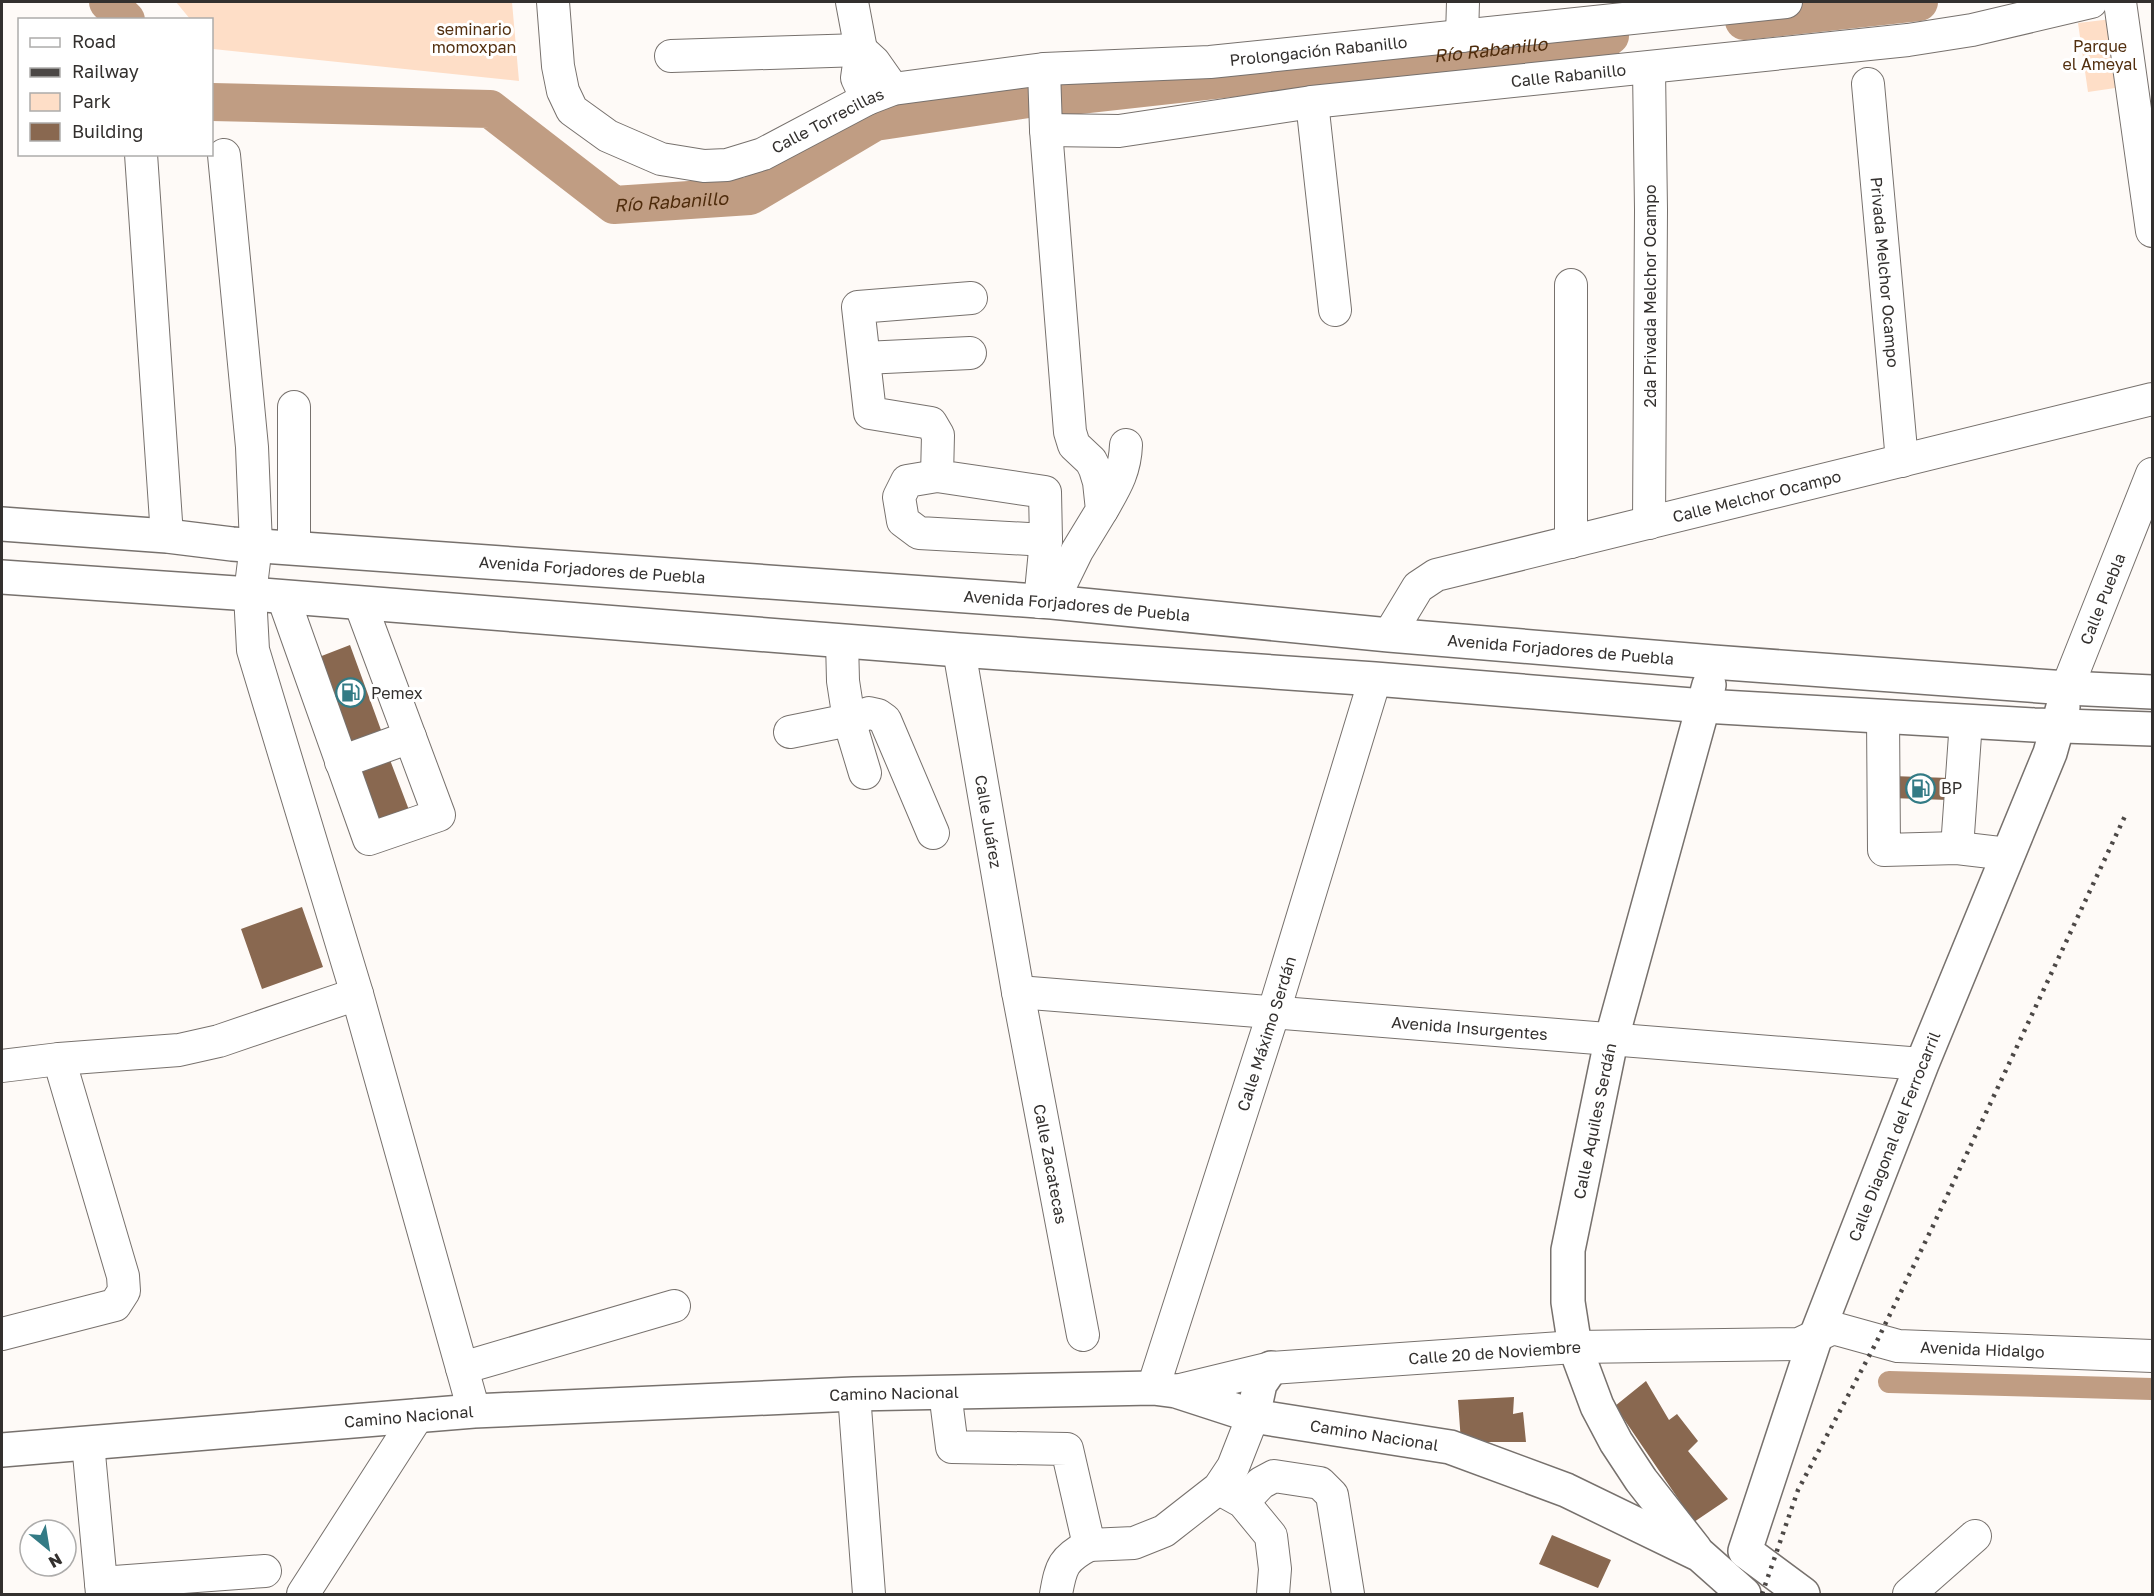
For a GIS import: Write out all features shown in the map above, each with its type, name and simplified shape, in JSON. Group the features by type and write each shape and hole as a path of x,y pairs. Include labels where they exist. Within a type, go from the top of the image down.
{"main road":[{"name":"Avenida Forjadores de Puebla","path":"2,524 294,548 1046,602 1389,635 1713,662 2067,688 2152,692"},
{"path":"2,577 250,594 959,650 1375,679 1704,706 2152,729"},
{"name":"Calle Aquiles Serdán","path":"1700,1555 1641,1480 1616,1442 1597,1406 1575,1347 1568,1302 1568,1250 1611,1041 1704,706 1713,662"},
{"name":"Calle Puebla","path":"2059,726 2067,688"},
{"name":"Calle Diagonal del Ferrocarril","path":"1803,1594 1745,1551 1816,1336 1922,1064 2050,753 2059,726"},
{"path":"1252,1416 1260,1384 1271,1368"},
{"name":"Camino Nacional","path":"2,1450 474,1411 854,1394 1164,1390 1252,1416 1450,1447 1566,1490 1700,1555 1736,1592"}],"street":[{"name":"Calle Torrecillas","path":"554,2 562,91 572,110 608,136 661,159 704,166 727,165 763,154 880,94 1044,69 1210,62"},
{"path":"852,2 861,50 857,78 880,94"},
{"path":"1462,36 1463,2"},
{"name":"Prolongación Rabanillo","path":"1210,62 1743,4 1786,2"},
{"name":"Calle Rabanillo","path":"1046,130 1119,131 1312,102 1649,69 1908,40 1972,30 2091,2"},
{"path":"2120,2 2152,231"},
{"path":"671,56 861,50"},
{"path":"1044,69 1046,130 1070,432 1074,445 1091,461 1095,469 1102,510"},
{"name":"2da Privada Melchor Ocampo","path":"1649,69 1651,210 1649,523"},
{"name":"Privada Melchor Ocampo","path":"1868,84 1902,461"},
{"path":"1312,102 1335,310"},
{"path":"224,155 252,447 256,545 250,594 253,650 357,994 474,1411"},
{"path":"141,156 167,536"},
{"path":"1571,285 1571,542"},
{"path":"937,476 938,435 931,423 870,412 858,307 971,298"},
{"path":"864,358 970,353"},
{"name":"Calle Melchor Ocampo","path":"1389,635 1418,587 1436,575 2152,399"},
{"path":"294,407 294,548"},
{"path":"1046,602 1121,477 1126,445"},
{"name":"Calle Puebla","path":"2067,688 2152,474"},
{"path":"1046,540 919,533 903,521 899,497 907,481 937,476 1045,492 1046,540 1046,602"},
{"path":"283,597 369,839 439,815 360,603"},
{"path":"842,641 843,681 849,720 866,773"},
{"name":"Calle Juárez","path":"959,650 1018,992"},
{"name":"Calle Máximo Serdán","path":"1164,1390 1274,1011 1375,679"},
{"path":"790,732 849,720 869,713 878,715 885,720 933,833"},
{"path":"1883,716 1884,850 1957,848 2008,854"},
{"path":"1957,848 1966,721"},
{"path":"341,762 410,737"},
{"name":"Avenida Insurgentes","path":"1018,992 1922,1064"},
{"name":"Calle Zacatecas","path":"1018,992 1083,1335"},
{"path":"2,1066 59,1059 179,1050 219,1041 357,994"},
{"path":"2,1334 115,1305 123,1291 123,1276 59,1059"},
{"path":"462,1368 674,1306"},
{"name":"Avenida Hidalgo","path":"1816,1336 1833,1328 1898,1346 2152,1356"},
{"name":"Calle 20 de Noviembre","path":"1164,1390 1271,1368 1575,1347 1799,1344 1816,1336"},
{"path":"945,1392 952,1447 1067,1449 1089,1545"},
{"path":"854,1394 869,1594"},
{"path":"303,1594 418,1415"},
{"path":"1252,1416 1233,1467 1231,1495 1271,1536 1275,1569 1273,1594"},
{"path":"88,1443 101,1589 265,1571"},
{"path":"1056,1594 1060,1572 1070,1555 1089,1545 1134,1543 1164,1531 1231,1495 1274,1476 1320,1483 1332,1495 1348,1594"},
{"path":"1909,1594 1975,1536"}],"green space":[{"name":"seminario momoxpan","path":"176,2 512,2 519,81 213,49 213,18 189,18"},
{"name":"Parque el Ameyal","path":"2112,19 2122,87 2088,92 2078,23"}],"building":[{"name":"Pemex","path":"350,645 381,730 350,742 319,657"},
{"path":"390,760 409,810 377,822 358,772"},
{"name":"BP","path":"1892,776 1949,778 1948,800 1891,798"},
{"path":"302,907 323,967 262,989 241,929"},
{"path":"1646,1381 1669,1420 1677,1414 1698,1441 1688,1451 1728,1499 1694,1522 1615,1406"},
{"path":"1514,1397 1513,1414 1523,1412 1526,1442 1461,1442 1458,1400"},
{"path":"1552,1535 1611,1560 1598,1588 1539,1564"}],"waterway":[{"name":"Río Rabanillo","path":"108,2 124,18"},
{"name":"Río Rabanillo","path":"1744,21 1919,2"},
{"name":"Río Rabanillo","path":"1061,97 1610,36"},
{"name":"Río Rabanillo","path":"213,102 490,109 614,205 750,196 875,122 1035,98"},
{"path":"1889,1382 2152,1389"}],"railway":[{"path":"1762,1594 1798,1490 1877,1341 1932,1228 2125,816"}],"place":[{"name":"Pemex","path":"350,693"},
{"name":"BP","path":"1920,788"}]}
